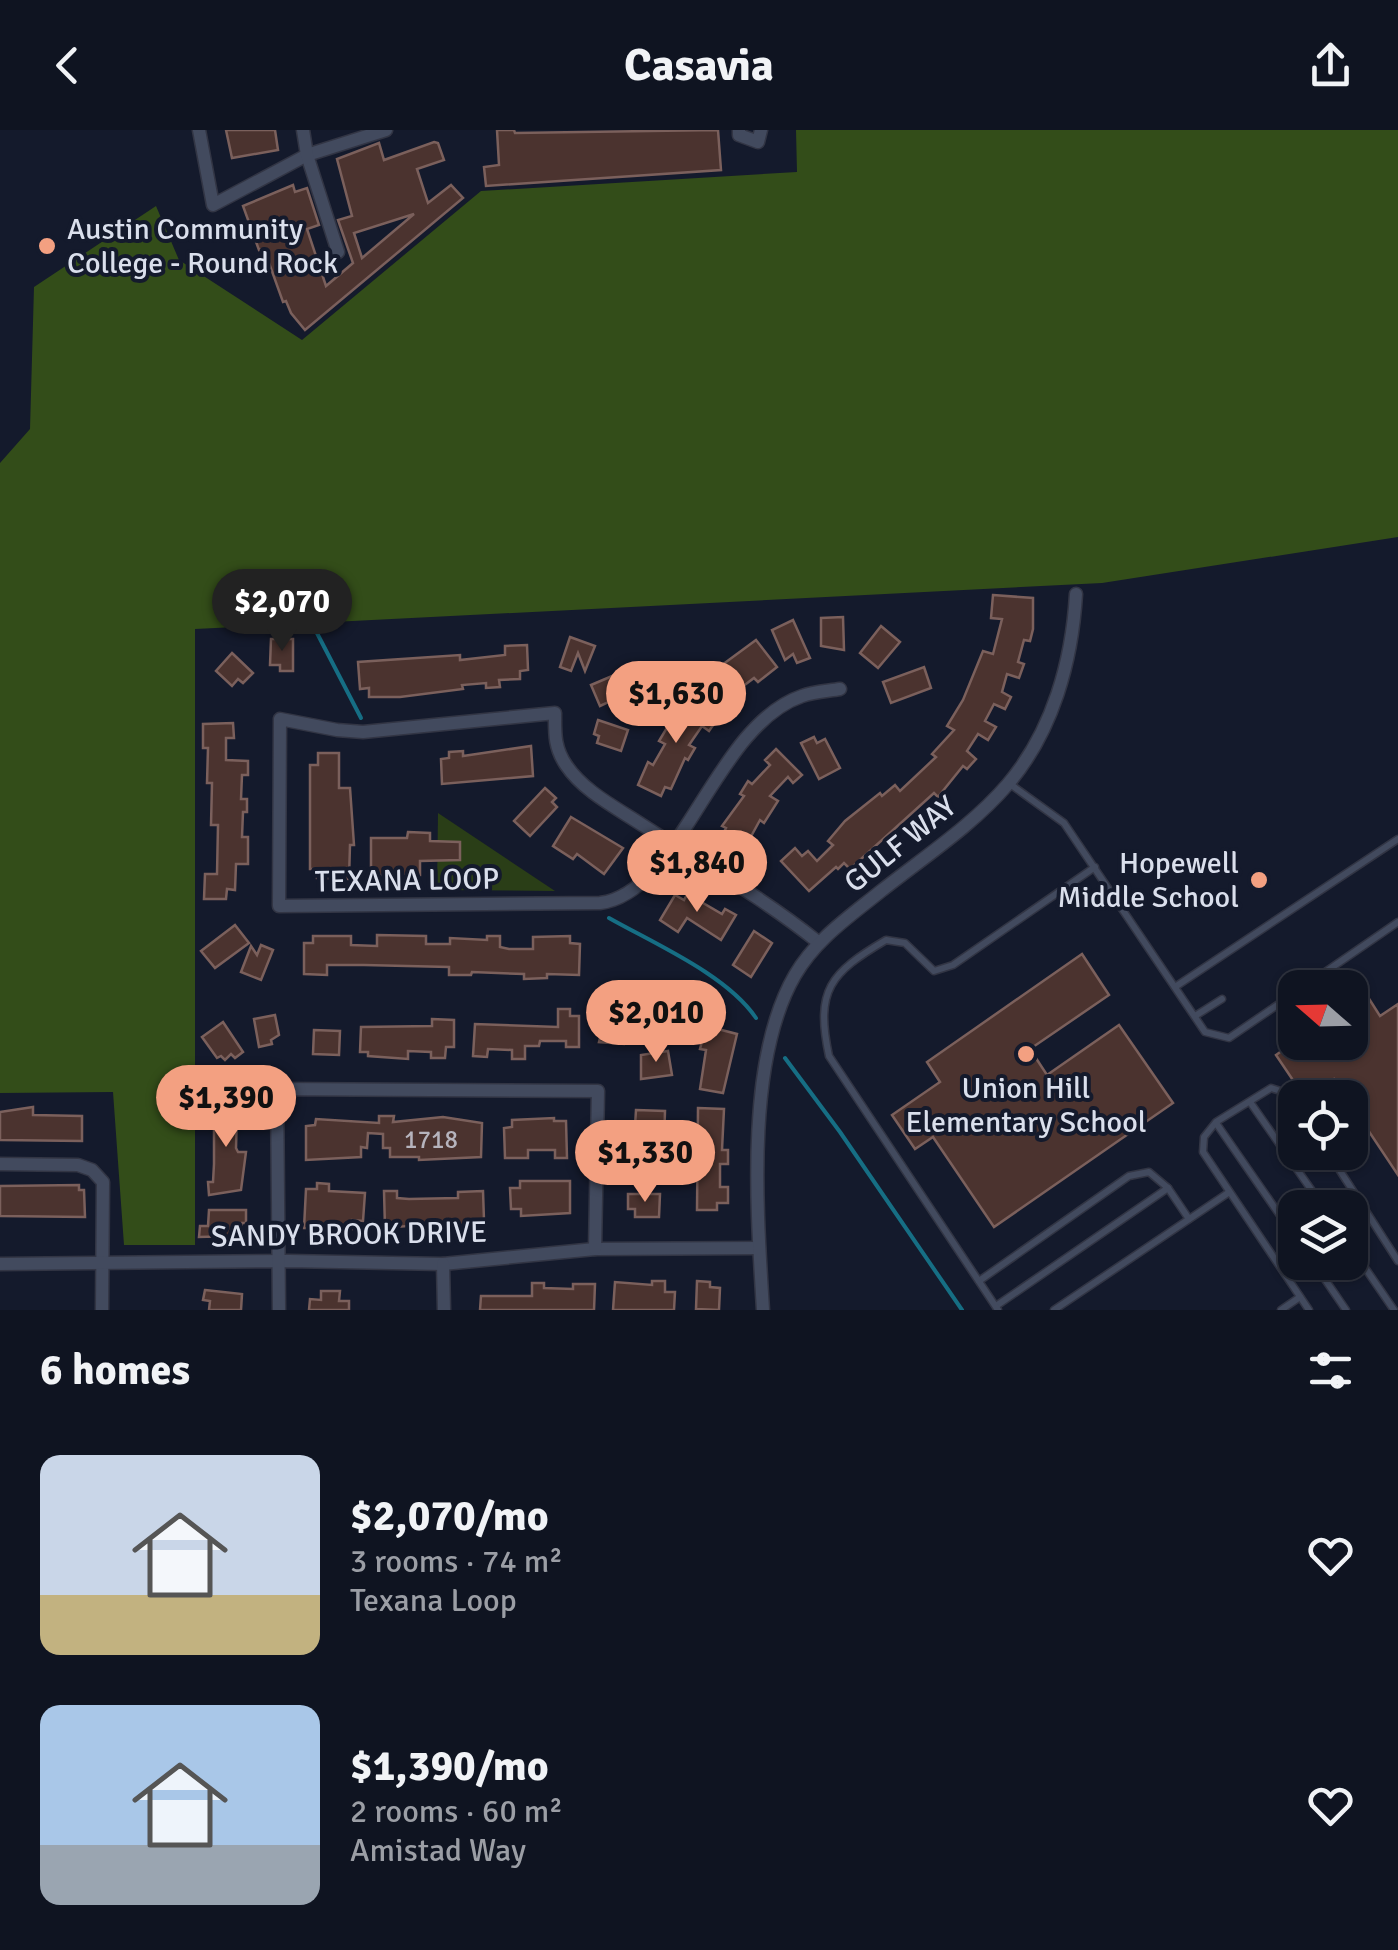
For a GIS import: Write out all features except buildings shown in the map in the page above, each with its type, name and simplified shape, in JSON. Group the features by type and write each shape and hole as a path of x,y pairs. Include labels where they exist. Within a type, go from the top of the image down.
{"street":[{"path":"199,130 213,205 307,156 386,130"},
{"path":"303,130 307,156 338,252"},
{"path":"740,130 740,135 758,142 761,130"},
{"name":"GULF WAY","path":"764,1310 759,1248 760,1086 778,1014 794,976 818,942 976,816 1008,784 1041,734 1052,707 1068,656 1076,594"},
{"path":"818,942 774,907 672,844 739,748 769,716 800,696 840,688"},
{"name":"TEXANA LOOP","path":"555,713 555,744 575,776 672,844 650,876 618,901 280,906 280,719 363,732 555,713"},
{"path":"279,1310 277,1088 598,1091 595,1250"},
{"path":"0,1164 78,1165 92,1170 103,1182 102,1310"},
{"name":"SANDY BROOK DRIVE","path":"0,1264 444,1264 595,1250 759,1248"},
{"path":"444,1264 444,1310"}],"lane":[{"path":"1008,784 1064,823 1205,1032 1229,1038 1278,1004"},
{"path":"1176,987 1398,839"},
{"path":"1095,867 953,965 934,971 905,943 886,940 838,975 826,995 822,1022 829,1056 997,1308 1168,1188"},
{"path":"1328,970 1398,922"},
{"path":"1194,1016 1222,999"},
{"path":"1278,1090 1271,1088 1216,1122 1204,1137 1203,1152 1309,1310"},
{"path":"1250,1101 1312,1190"},
{"path":"1216,1122 1278,1212"},
{"path":"1340,1170 1398,1261"},
{"path":"979,1281 1129,1176 1149,1172 1168,1188 1189,1219"},
{"path":"1054,1310 1228,1193"},
{"path":"1368,1272 1394,1310"},
{"path":"1325,1280 1346,1310"},
{"path":"1281,1310 1300,1297"}],"green space":[{"path":"796,130 1398,130 1398,537 1102,583 195,629 195,1245 124,1245 113,1092 0,1093 0,463 30,429 34,287 156,206 179,260 302,340 481,191 797,172"},
{"path":"438,813 555,891 437,890"}],"waterway":[{"path":"304,608 361,718"},
{"path":"609,918 709,974 756,1018"},
{"path":"785,1058 962,1310"}],"place":[{"name":"Austin Community College - Round Rock","path":"47,246"},
{"name":"Hopewell Middle School","path":"1259,880"},
{"name":"Union Hill Elementary School","path":"1026,1054"}]}
